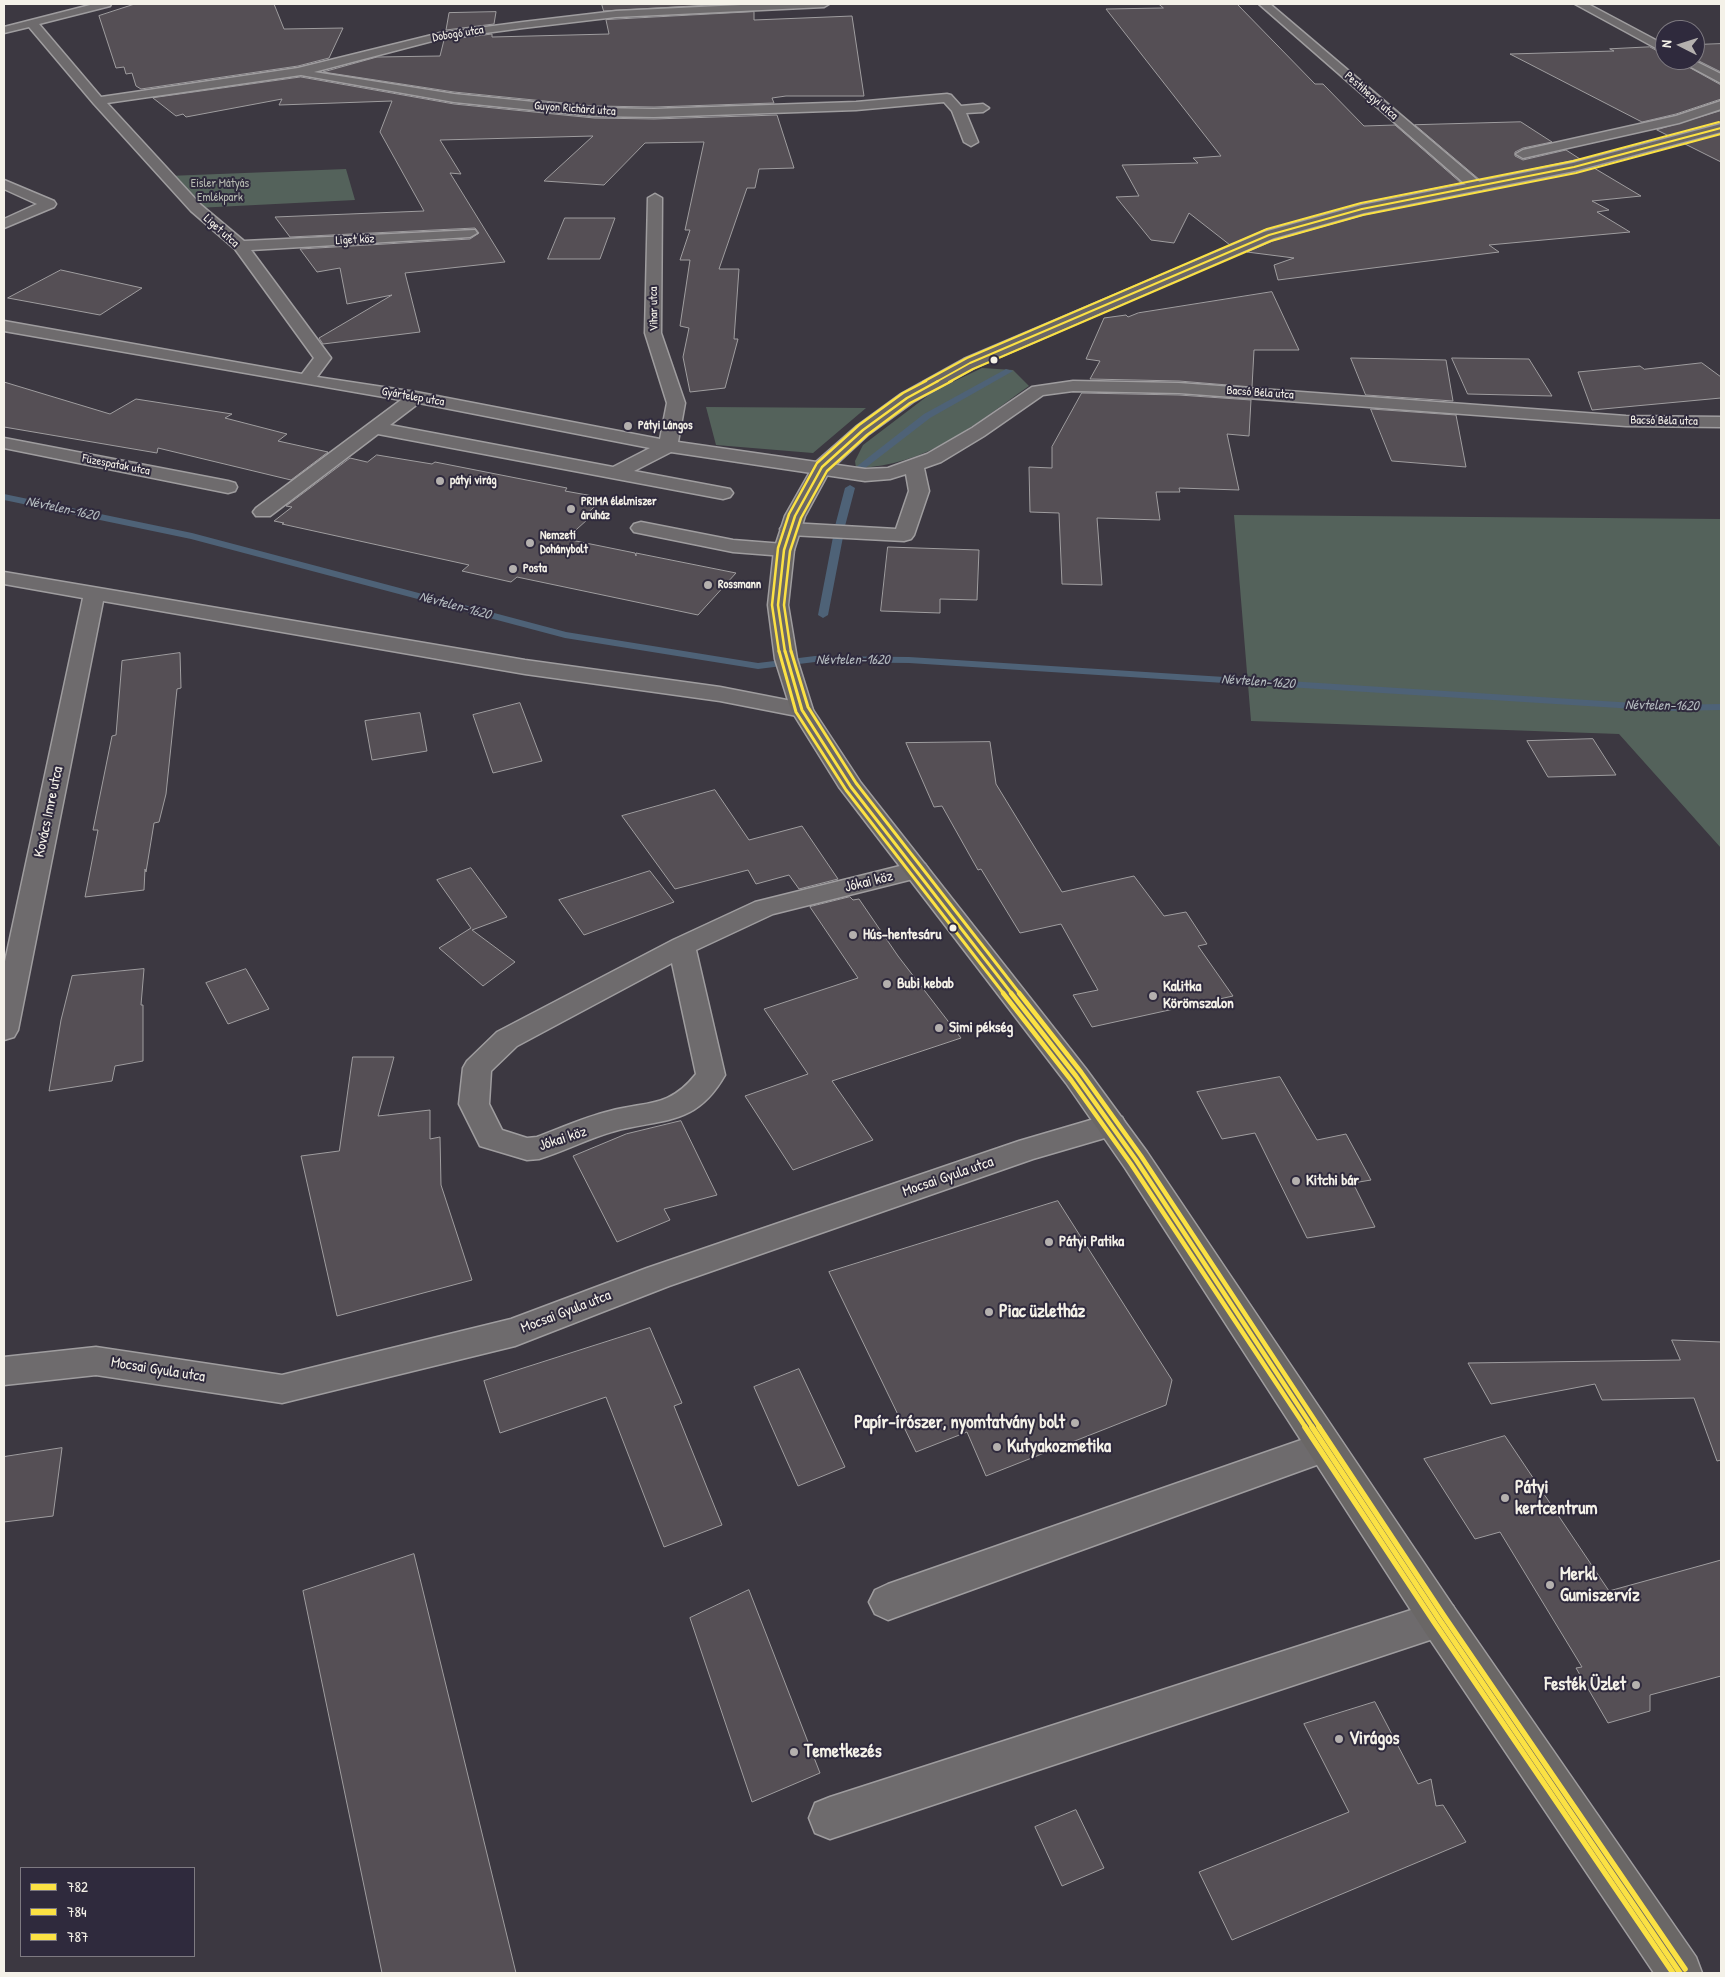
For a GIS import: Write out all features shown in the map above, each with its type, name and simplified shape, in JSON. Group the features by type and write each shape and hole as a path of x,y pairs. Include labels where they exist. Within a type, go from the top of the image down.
{"main road":[{"path":"1680,1973 1439,1619 1111,1125 1076,1076 851,787 799,698 786,659 778,605 784,550 790,529 795,516 822,467 863,430 907,398 970,363 1269,235 1362,209 1574,167 1721,128"}],"street":[{"path":"4,30 32,24 97,4"},
{"name":"Dobogó utca","path":"98,101 298,72 440,36 616,14 824,4"},
{"name":"Pestihegyi utca","path":"1264,4 1477,187"},
{"path":"1580,4 1655,45"},
{"name":"Liget utca","path":"32,24 98,101 196,208 240,246 323,358 306,380"},
{"path":"1703,70 1721,79"},
{"name":"Guyon Richárd utca","path":"298,72 454,98 594,112 654,113 856,106 947,98 958,110"},
{"path":"1524,154 1679,119 1721,105"},
{"path":"971,142 958,110 983,108"},
{"path":"1704,111 1721,115"},
{"path":"4,184 49,204 4,224"},
{"name":"Vihar utca","path":"655,198 653,333 676,403 668,446"},
{"name":"Liget köz","path":"240,246 470,233"},
{"name":"Gyártelep utca","path":"4,326 306,380 416,397 668,446 822,467"},
{"name":"Bacsó Béla utca","path":"822,467 865,475 890,473 934,458 971,436 1038,391 1074,386 1179,388 1626,421 1721,422"},
{"path":"263,512 416,397"},
{"path":"375,428 723,493"},
{"name":"Füzespatak utca","path":"4,443 228,486"},
{"path":"616,473 668,446"},
{"path":"790,529 904,535 919,491 914,464"},
{"path":"641,528 733,546 784,550"},
{"path":"4,578 525,667 720,694 799,698"},
{"name":"Kovács Imre utca","path":"4,1030 94,594"},
{"name":"Jókai köz","path":"682,946 711,1074 698,1093 680,1106 642,1116 611,1121 576,1136 539,1148 527,1149 491,1138 474,1104 477,1068 507,1039 682,946 764,908 916,870"},
{"name":"Mocsai Gyula utca","path":"4,1372 96,1361 282,1389 515,1332 658,1277 1030,1149 1050,1145 1111,1125"},
{"path":"888,1602 1324,1447"},
{"path":"830,1818 1439,1619"}],"green space":[{"name":"Eisler Mátyás Emlékpark","path":"346,169 355,200 196,208 168,176"},
{"path":"982,368 1013,370 1029,386 969,429 928,451 906,460 882,466 856,468 855,461 863,445 934,391"},
{"path":"706,407 866,408 813,453 716,445"},
{"path":"1234,515 1721,519 1721,848 1619,734 1251,721"}],"building":[{"path":"135,4 274,4 284,29 343,28 329,58 298,66 141,89 136,86 132,73 126,74 124,67 116,68 99,16"},
{"path":"602,4 728,4 604,11"},
{"path":"1159,4 1237,4 1315,84 1323,84 1364,126 1395,125 1461,183 1362,203 1264,230 1230,245 1189,213 1174,243 1151,240 1116,197 1139,196 1122,165 1198,163 1193,158 1221,156 1106,9 1163,8"},
{"path":"496,12 494,24 446,30 449,13"},
{"path":"754,12 754,20 852,16 864,96 786,96 772,98 774,103 654,107 594,106 454,92 323,72 377,57 440,56 444,40 492,34 492,37 609,34 606,20"},
{"path":"1721,44 1721,72 1705,64 1705,45"},
{"path":"1650,47 1655,50 1655,70 1694,70 1721,85 1721,99 1676,114 1642,122 1510,54 1614,51 1610,49"},
{"path":"301,77 454,104 594,118 654,119 777,115 794,168 759,169 755,188 747,188 719,269 739,269 734,339 738,339 725,388 690,392 683,357 689,328 680,326 690,260 680,260 690,230 685,230 704,142 645,143 604,185 544,181 593,136 440,140 461,174 450,173 505,262 405,273 420,332 323,344 319,338 392,295 347,304 340,268 317,272 300,249 470,239 479,233 475,228 290,237 275,217 424,211 380,132 392,101 279,105 282,99 186,117 183,114 176,116 153,98"},
{"path":"1721,111 1721,122 1669,136 1657,130"},
{"path":"1521,122 1552,142 1523,148 1515,152 1515,156 1523,160 1566,150 1580,159 1480,180 1415,125"},
{"path":"1721,134 1721,162 1685,144"},
{"path":"1594,168 1641,196 1592,201 1609,210 1597,212 1630,232 1489,245 1499,252 1278,280 1274,265 1294,258 1247,252 1275,240 1364,215"},
{"path":"565,218 615,218 600,259 548,259"},
{"path":"61,270 142,288 100,315 8,298"},
{"path":"1272,292 1299,350 1254,350 1252,387 1179,381 1090,379 1100,361 1086,359 1104,318 1126,315 1128,317 1138,313"},
{"path":"1351,358 1446,360 1453,401 1366,395"},
{"path":"1452,358 1529,359 1552,396 1468,394"},
{"path":"1702,363 1721,377 1721,398 1592,410 1578,372 1640,366 1644,369"},
{"path":"4,382 110,414 136,399 232,414 225,418 287,434 278,441 328,452 291,480 158,448 157,453 4,427"},
{"path":"1082,393 1179,395 1251,400 1249,436 1227,434 1239,490 1179,488 1180,492 1156,492 1160,520 1097,518 1102,585 1062,584 1059,513 1030,512 1029,467 1052,468 1052,447"},
{"path":"1371,409 1456,415 1466,467 1392,461"},
{"path":"377,455 432,464 435,462 567,488 565,491 604,498 582,518 588,519 566,539 635,553 636,556 636,553 736,573 698,615 517,577 511,582 462,571 469,565 274,521 292,507 286,506 350,458 367,462"},
{"path":"888,547 979,550 977,600 940,599 940,613 881,611"},
{"path":"180,653 181,688 177,689 166,794 159,822 154,823 146,872 145,869 144,890 85,897 98,830 93,830 112,736 116,735 122,661"},
{"path":"520,703 542,761 493,773 473,715"},
{"path":"420,713 427,751 372,760 365,721"},
{"path":"1593,739 1616,775 1548,777 1527,741"},
{"path":"990,742 996,784 1062,892 1134,876 1164,916 1186,912 1207,944 1198,946 1233,996 1092,1027 1073,995 1098,990 1061,924 1020,933 981,869 978,870 942,806 934,807 906,743"},
{"path":"715,790 749,840 802,826 838,879 799,889 789,875 756,884 748,870 675,889 622,816"},
{"path":"471,868 507,917 472,930 515,962 483,986 439,948 471,928 437,880"},
{"path":"650,871 674,902 584,935 559,900"},
{"path":"850,897 853,900 859,899 898,956 961,1038 832,1081 873,1140 793,1170 745,1096 808,1074 764,1009 858,978 810,907"},
{"path":"144,969 141,1005 143,1005 143,1061 115,1066 112,1081 49,1091 61,1020 72,976"},
{"path":"246,969 269,1009 228,1024 206,983"},
{"path":"353,1057 394,1057 378,1116 430,1110 430,1139 440,1137 441,1185 472,1280 337,1316 301,1156 339,1151"},
{"path":"1280,1077 1317,1140 1346,1134 1371,1180 1353,1183 1375,1227 1307,1238 1255,1133 1222,1139 1197,1092"},
{"path":"681,1121 717,1195 664,1209 670,1220 617,1242 573,1156 626,1134"},
{"name":"Piac üzletház","path":"1058,1201 1172,1380 1166,1405 986,1476 967,1432 916,1452 829,1272"},
{"path":"650,1328 682,1403 674,1406 722,1525 664,1547 606,1397 500,1433 484,1381"},
{"path":"1672,1340 1721,1342 1721,1460 1717,1461 1694,1398 1602,1400 1595,1384 1491,1404 1468,1363 1680,1360"},
{"path":"799,1369 845,1467 798,1486 754,1387"},
{"path":"1505,1436 1609,1591 1721,1560 1721,1676 1650,1695 1650,1711 1608,1723 1576,1668 1582,1667 1500,1532 1475,1539 1424,1459"},
{"path":"62,1448 53,1516 4,1522 4,1457"},
{"path":"414,1554 516,1973 382,1973 303,1591"},
{"path":"749,1590 820,1773 752,1802 690,1618"},
{"path":"1375,1702 1418,1784 1431,1779 1436,1806 1443,1805 1466,1842 1232,1940 1199,1872 1349,1812 1304,1724"},
{"path":"1076,1810 1104,1868 1062,1886 1035,1827"}],"waterway":[{"path":"861,467 927,416 1009,371"},
{"path":"840,526 850,488"},
{"name":"Névtelen-1620","path":"4,497 192,536 565,635 758,666 815,659 909,660 1666,708 1721,707"},
{"path":"823,615 838,537"}],"transit line":[{"name":"787","path":"1673,1973 1434,1622 1131,1164 1071,1080 846,790 796,712 780,660 772,605 778,548 789,514 817,463 859,425 903,393 967,358 1267,229 1361,203 1573,161 1719,122"},
{"name":"782","path":"1680,1973 1439,1619 1136,1160 1076,1076 851,787 802,710 786,659 778,605 784,550 795,516 822,467 863,430 907,398 970,363 1269,235 1362,209 1574,167 1721,128"},
{"name":"784","path":"1685,1969 1444,1616 1141,1156 1081,1072 856,783 808,707 792,658 784,605 790,551 801,518 827,471 867,435 910,403 973,369 1271,241 1363,215 1576,173 1721,134"}],"place":[{"name":"Pátyi Lángos","path":"628,426"},
{"name":"pátyi virág","path":"440,481"},
{"name":"PRIMA élelmiszer áruház","path":"571,509"},
{"name":"Nemzeti Dohánybolt","path":"530,543"},
{"name":"Posta","path":"513,569"},
{"name":"Rossmann","path":"708,585"},
{"name":"Hús-hentesáru","path":"853,935"},
{"name":"Bubi kebab","path":"887,984"},
{"name":"Kalitka Körömszalon","path":"1153,996"},
{"name":"Simi pékség","path":"939,1028"},
{"name":"Kitchi bár","path":"1296,1181"},
{"name":"Pátyi Patika","path":"1049,1242"},
{"name":"Piac üzletház","path":"989,1312"},
{"name":"Papír-írószer, nyomtatvány bolt","path":"1075,1423"},
{"name":"Kutyakozmetika","path":"997,1447"},
{"name":"Pátyi kertcentrum","path":"1505,1498"},
{"name":"Merkl Gumiszervíz","path":"1550,1585"},
{"name":"Festék Üzlet","path":"1636,1685"},
{"name":"Virágos","path":"1339,1739"},
{"name":"Temetkezés","path":"794,1752"}]}
